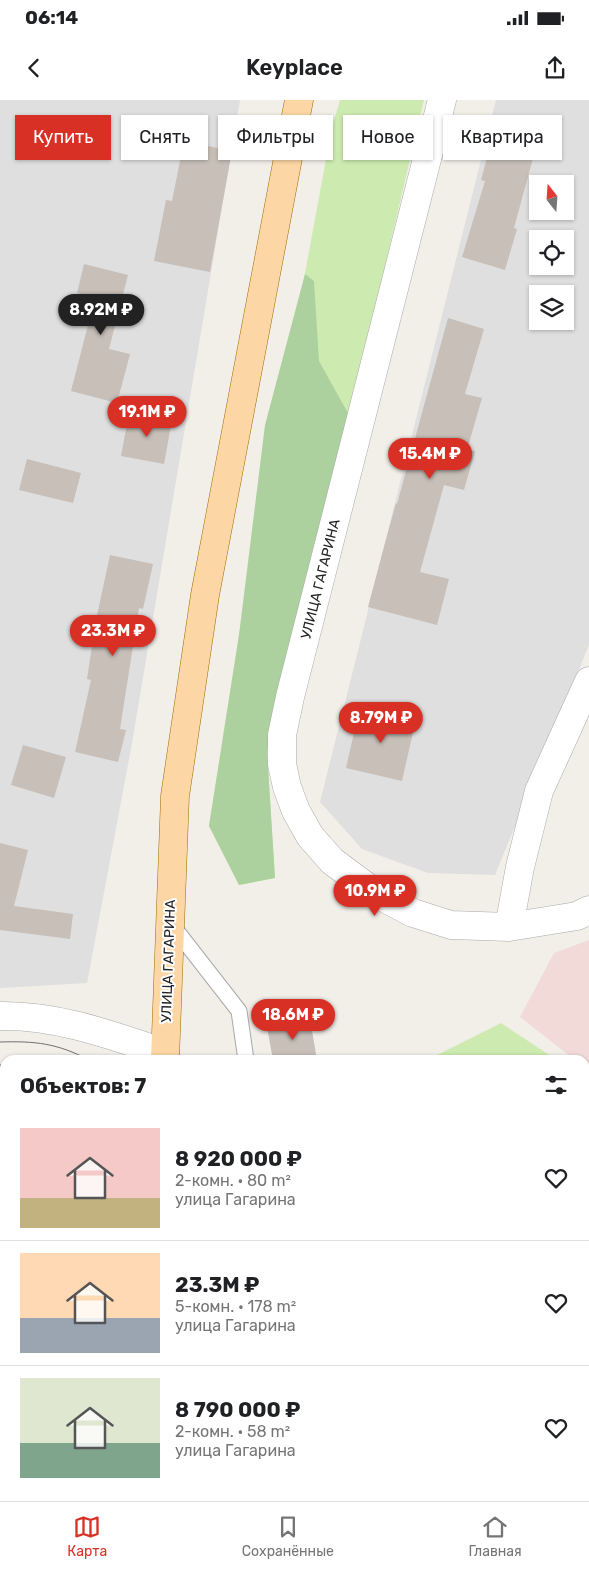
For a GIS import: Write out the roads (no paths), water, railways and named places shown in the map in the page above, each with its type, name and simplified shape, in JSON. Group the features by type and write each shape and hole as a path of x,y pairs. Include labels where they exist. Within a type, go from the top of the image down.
{"main road":[{"name":"УЛИЦА ГАГАРИНА","path":"165,1055 175,796 205,595 299,100"}],"street":[{"name":"УЛИЦА ГАГАРИНА","path":"442,100 290,697 282,735 282,764 296,812 310,836 332,861 375,893 413,913 451,925 509,927 577,916 589,910"},
{"path":"509,927 520,868 540,791 589,681"},
{"path":"0,1016 15,1016 68,1023 111,1034 163,1055"}],"lane":[{"path":"170,922 239,1011 245,1055"}],"tram line":[{"path":"0,1042 46,1044 79,1055"}]}
